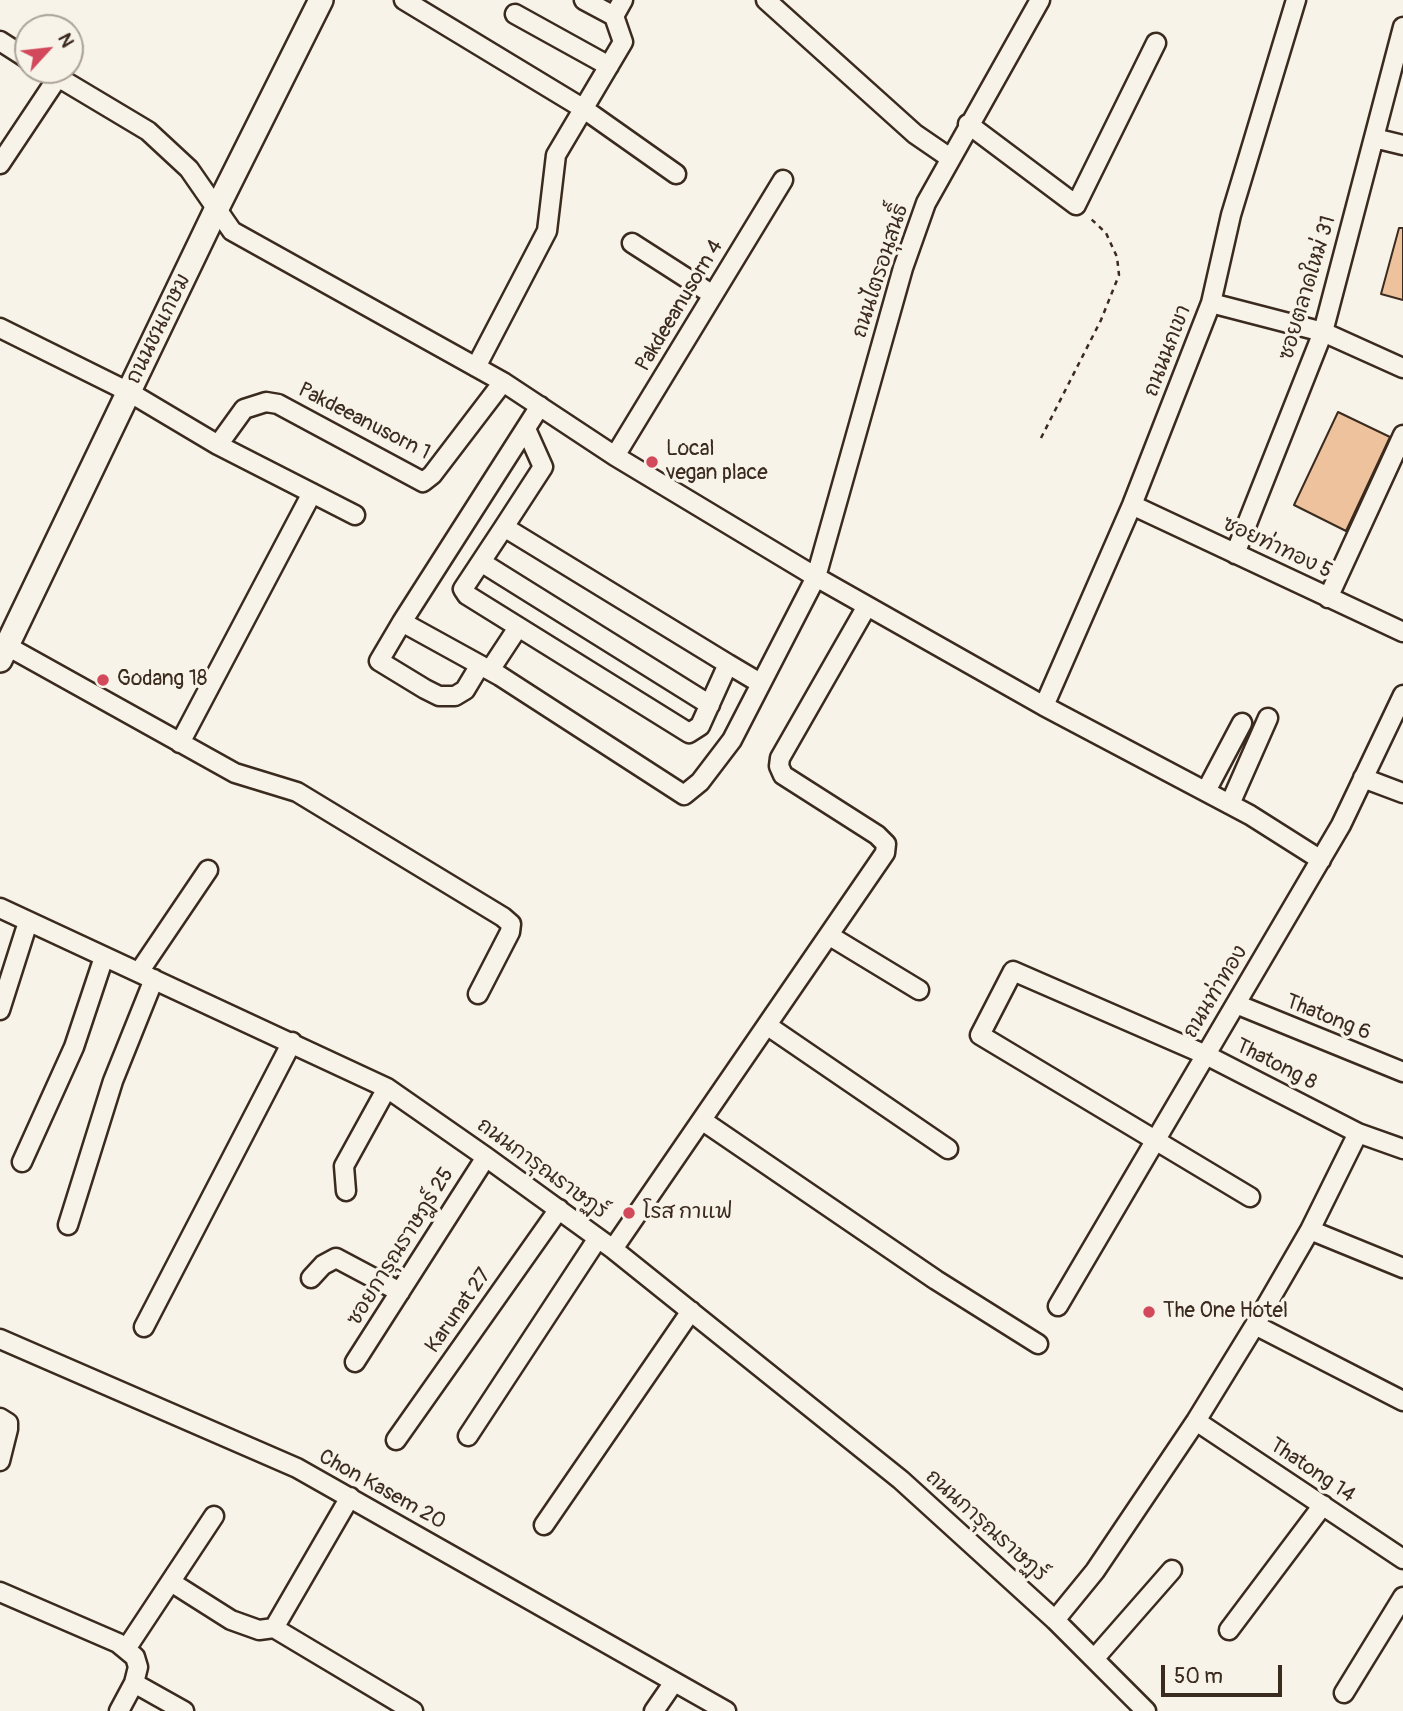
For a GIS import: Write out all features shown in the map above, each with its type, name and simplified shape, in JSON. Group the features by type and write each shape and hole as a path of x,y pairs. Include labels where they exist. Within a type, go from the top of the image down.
{"main road":[{"name":"ถนนชนเกษม","path":"3,653 217,208 321,0"}],"street":[{"path":"404,0 584,109 676,174"},
{"path":"476,367 547,231 556,155 624,42 614,16 584,0"},
{"path":"614,16 623,0"},
{"path":"766,0 915,134 950,158"},
{"name":"ถนนไตรอนุสนธิ์","path":"485,668 684,795 700,782 732,740 816,577 903,268 926,203 1040,0"},
{"name":"ถนนนกเขา","path":"1044,706 1132,505 1211,303 1230,215 1296,0"},
{"path":"515,14 609,66"},
{"name":"ซอยตลาดใหม่ 31","path":"1235,554 1323,332 1403,27"},
{"path":"968,124 1076,205 1156,43"},
{"path":"0,164 46,84"},
{"path":"69,84 148,131 190,169 232,232 503,382 615,456 816,577 1044,706 1230,804 1321,860"},
{"path":"1374,138 1403,145"},
{"name":"Pakdeeanusorn 4","path":"615,456 783,180"},
{"path":"632,243 713,295"},
{"path":"1211,303 1323,332 1403,368"},
{"path":"0,328 129,392 218,445 355,515"},
{"name":"Pakdeeanusorn 1","path":"218,445 244,409 266,402 278,404 423,482 432,475 503,382"},
{"path":"517,629 465,691 455,696 439,696 379,661 540,406"},
{"path":"526,429 543,467 463,589 474,603 689,733 700,726 728,664"},
{"path":"1328,597 1403,435"},
{"path":"180,743 312,494"},
{"name":"ซอยท่าทอง 5","path":"1132,505 1403,632"},
{"path":"503,527 760,683"},
{"path":"481,562 710,705"},
{"path":"468,1436 606,1243 703,1121 885,853 886,844 783,775 779,766 780,758 867,606"},
{"path":"402,622 485,668"},
{"path":"3,653 235,773 297,792 503,917 511,924 510,932 478,993"},
{"name":"ถนนท่าทอง","path":"1058,1306 1321,860 1403,695"},
{"path":"1230,804 1268,718"},
{"path":"1206,791 1242,723"},
{"path":"1363,778 1403,793"},
{"path":"68,1225 146,976 208,870"},
{"name":"ถนนการุณราษฏร์","path":"0,908 387,1088 486,1157 606,1243 901,1480 1055,1619 1146,1711"},
{"path":"0,1010 28,922"},
{"path":"830,936 919,990"},
{"path":"22,1162 74,1047 104,957"},
{"name":"Thatong 8","path":"1155,1140 980,1035 1013,971 1206,1055 1358,1133 1403,1149"},
{"name":"Thatong 6","path":"1236,1004 1403,1072"},
{"path":"768,1026 948,1150"},
{"path":"144,1327 292,1042"},
{"path":"346,1191 344,1166 387,1088"},
{"path":"703,1121 936,1280 1038,1344"},
{"path":"1055,1619 1095,1571 1196,1421 1311,1230 1358,1133"},
{"path":"1155,1140 1250,1197"},
{"name":"ซอยการุณราษฎร์ 25","path":"355,1362 486,1157"},
{"name":"Karunat 27","path":"396,1440 559,1209"},
{"path":"1311,1230 1403,1268"},
{"path":"311,1278 323,1265 336,1258 400,1293"},
{"path":"544,1525 691,1311"},
{"path":"1255,1325 1403,1401"},
{"name":"Chon Kasem 20","path":"0,1339 297,1468 726,1711"},
{"path":"0,1418 8,1423 8,1429 0,1461"},
{"name":"Thatong 14","path":"1196,1421 1403,1559"},
{"path":"274,1628 350,1497"},
{"path":"1229,1630 1324,1505"},
{"path":"126,1649 214,1516"},
{"path":"1094,1659 1172,1570"},
{"path":"171,1582 231,1620 260,1630 274,1628 413,1711"},
{"path":"0,1592 118,1643 135,1657 138,1667 134,1683 119,1711"},
{"path":"1344,1693 1403,1597"},
{"path":"654,1711 674,1682"},
{"path":"134,1683 184,1711"}],"path":[{"path":"1041,438 1101,320 1119,275 1117,257 1106,233 1076,205"}],"building":[{"path":"1399,228 1403,228 1403,300 1381,294"},
{"path":"1338,412 1390,437 1346,531 1294,505"}],"place":[{"name":"Local vegan place","path":"652,462"},
{"name":"Godang 18","path":"103,680"},
{"name":"โรส กาแฟ","path":"629,1213"},
{"name":"The One Hotel","path":"1149,1312"}]}
